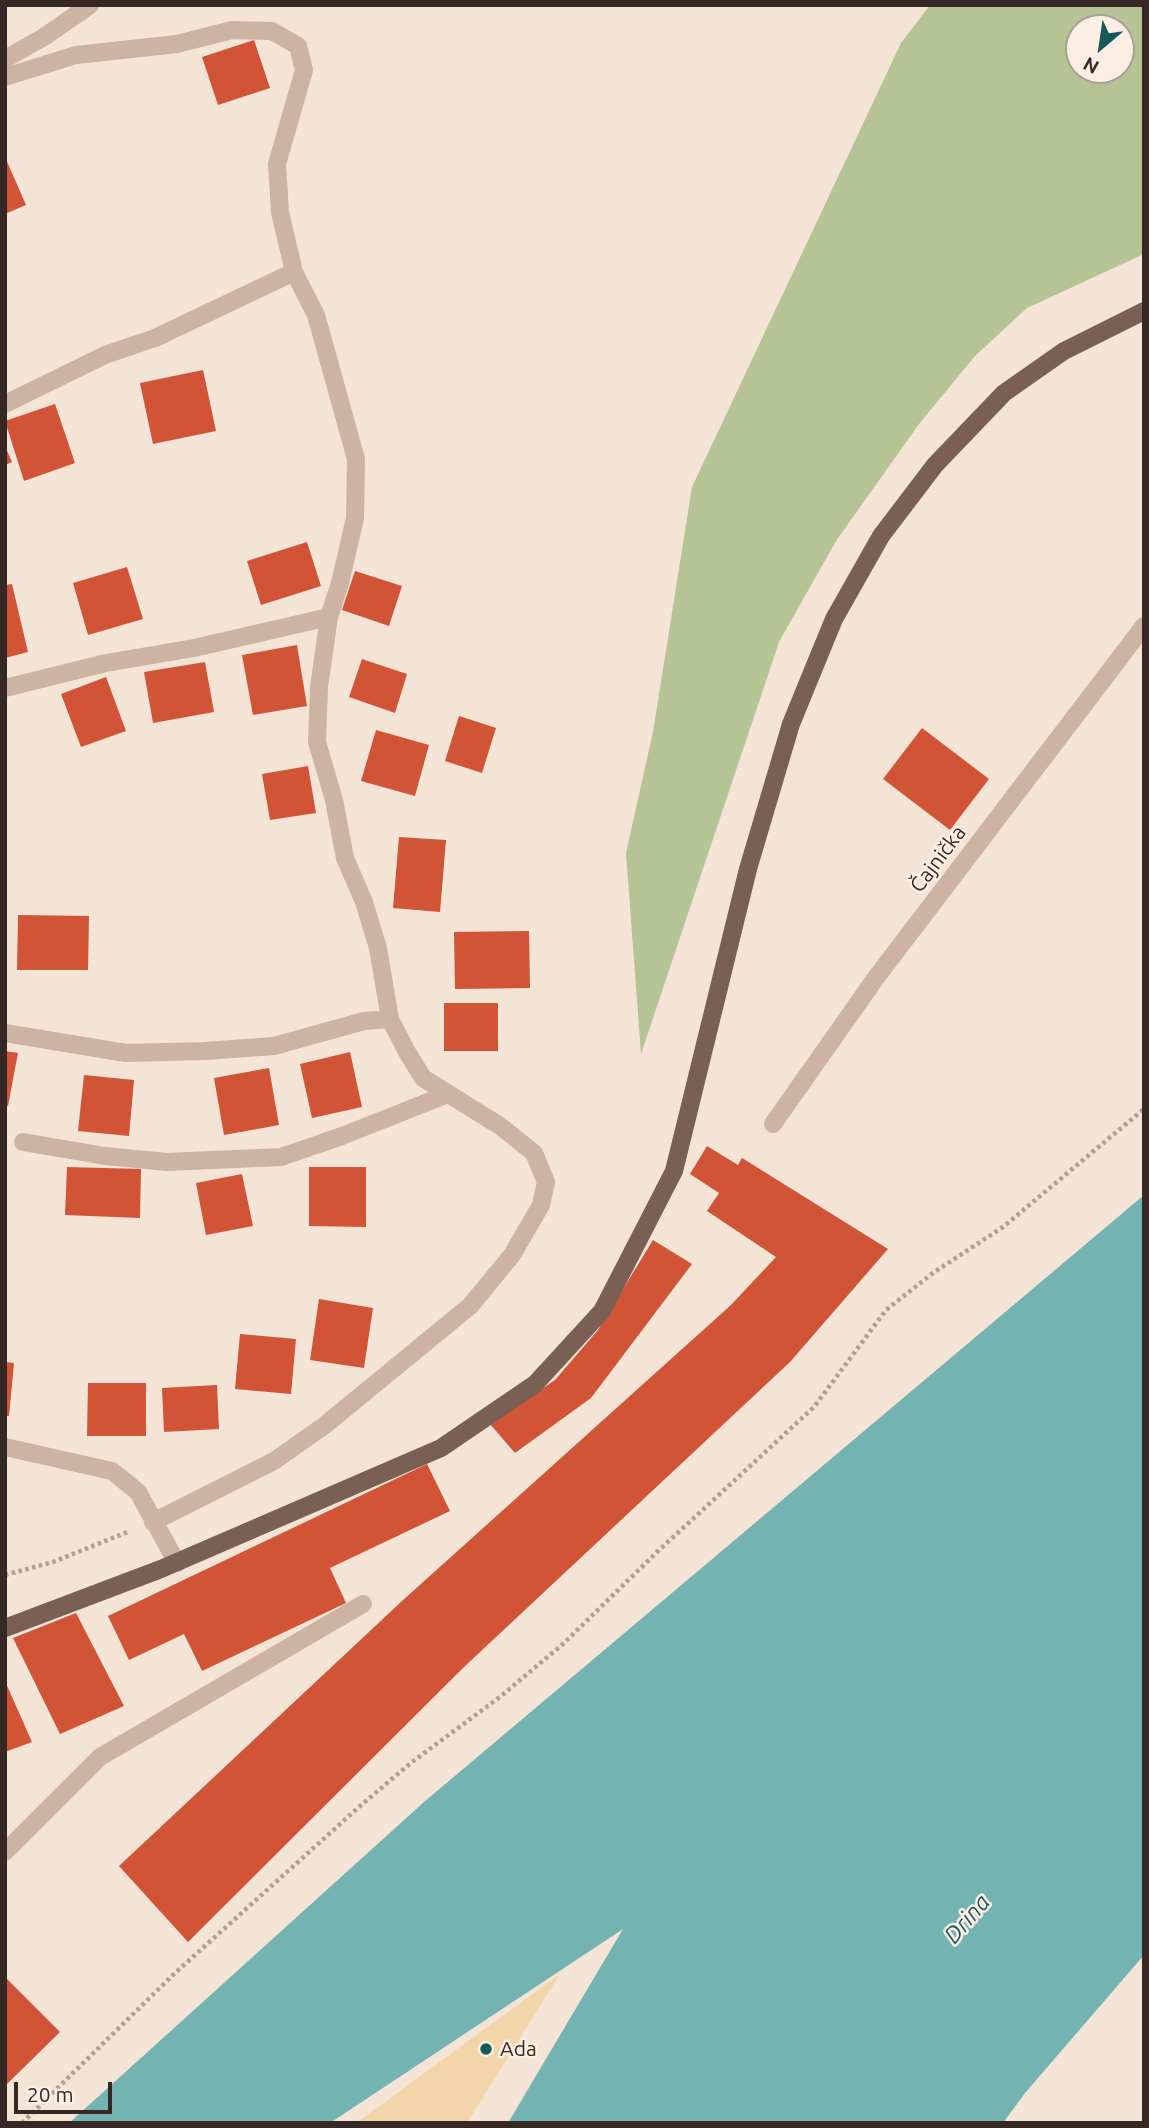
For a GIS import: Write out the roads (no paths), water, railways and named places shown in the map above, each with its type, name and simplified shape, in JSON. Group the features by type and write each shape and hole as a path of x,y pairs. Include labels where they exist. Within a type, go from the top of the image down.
{"main road":[{"path":"5,1628 177,1563 441,1448 535,1384 602,1311 674,1171 748,869 791,724 834,619 881,536 919,485 1004,393 1064,351 1144,311"}],"street":[{"path":"5,59 90,5"},
{"path":"5,77 76,55 177,44 232,30 272,31 298,46 303,70 277,164 280,212 293,272 316,315 356,459 355,518 329,617 319,687 317,741 334,800 345,858 364,902 378,948 390,1019 407,1052 423,1078 508,1132 534,1153 547,1182 541,1205 512,1255 470,1306 326,1425 274,1461 153,1522"},
{"path":"5,404 105,355 155,338 293,272"},
{"path":"5,688 106,663 194,648 329,617"},
{"name":"Čajnička","path":"773,1124 875,979 1144,626"},
{"path":"5,1033 126,1054 274,1046 363,1021 390,1019"},
{"path":"23,1142 105,1156 167,1162 281,1157 449,1094"},
{"path":"5,1447 112,1471 138,1492 177,1563"},
{"path":"5,1852 100,1757 363,1604"}],"water":[{"name":"Drina","path":"1144,1195 1144,1955 1025,2093 1003,2123 508,2123 623,1929 330,2123 69,2123 424,1802"}],"place":[{"name":"Ada","path":"486,2049"}]}
